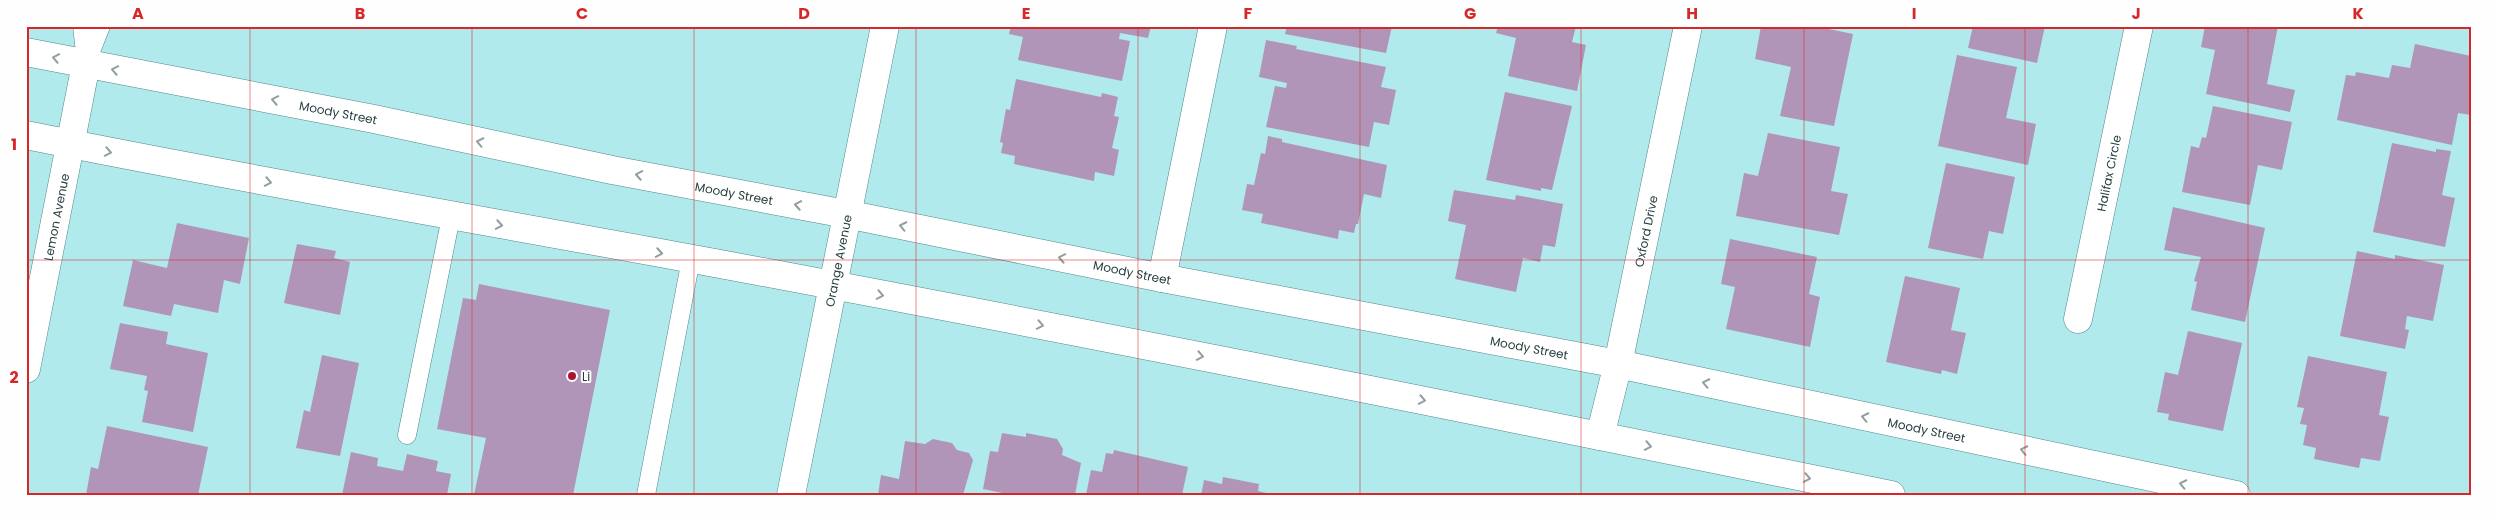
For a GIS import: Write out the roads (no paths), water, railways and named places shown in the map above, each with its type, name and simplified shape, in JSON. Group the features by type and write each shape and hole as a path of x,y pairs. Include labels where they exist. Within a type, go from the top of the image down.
{"main road":[{"name":"Orange Avenue","path":"791,495 885,26"},
{"path":"1162,278 1213,26"},
{"name":"Oxford Drive","path":"1600,436 1618,364 1688,26"},
{"name":"Halifax Circle","path":"2078,320 2139,26"},
{"name":"Moody Street","path":"26,52 374,119 612,170 846,214 1162,278 1618,364 2236,495"},
{"name":"Lemon Avenue","path":"26,369 86,64"},
{"path":"26,135 451,217 691,259 1141,344 1891,495"}],"lane":[{"path":"82,26 86,64"},
{"path":"86,64 101,26"},
{"path":"407,435 451,217"},
{"path":"646,495 691,259"}],"place":[{"name":"Li","path":"572,376"}]}
